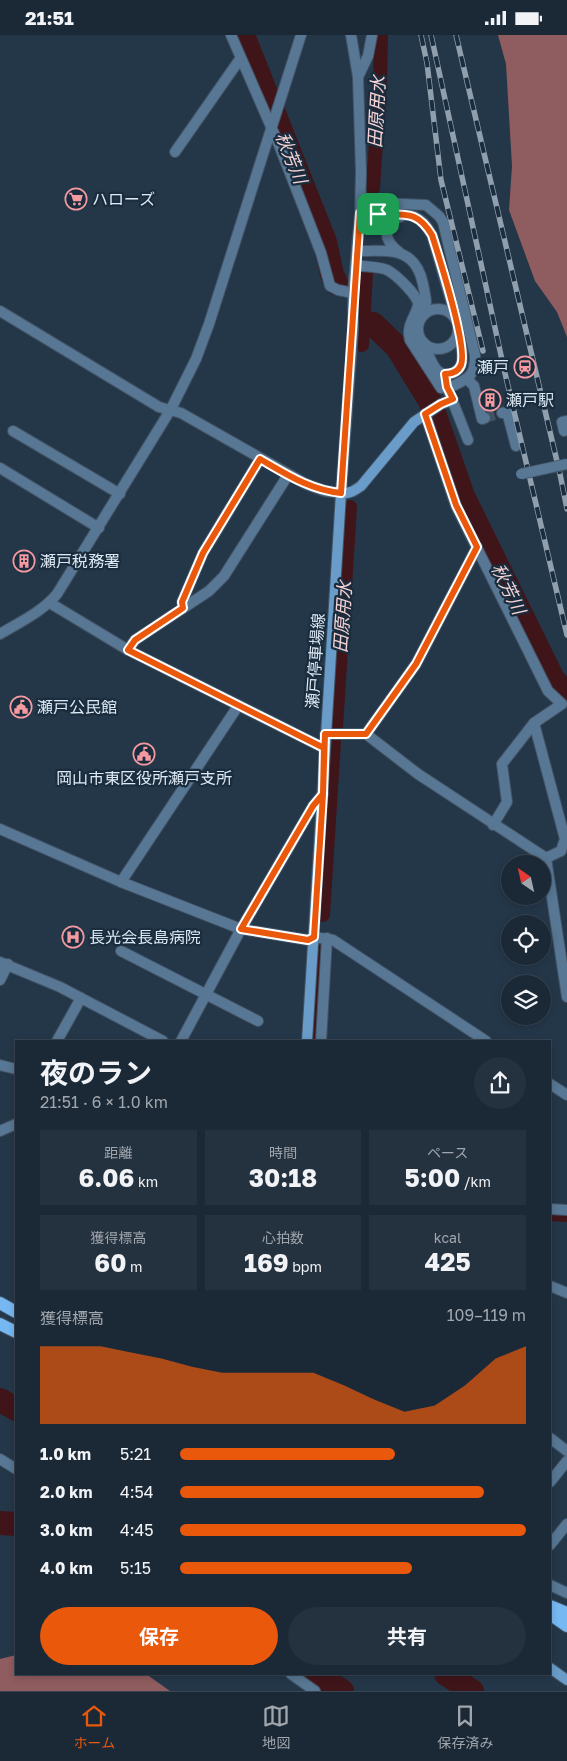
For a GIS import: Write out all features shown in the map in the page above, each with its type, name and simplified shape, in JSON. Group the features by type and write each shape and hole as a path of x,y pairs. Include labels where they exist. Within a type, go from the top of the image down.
{"main road":[{"path":"341,493 354,491 361,485 414,421 441,404 453,399"},
{"name":"瀬戸停車場線","path":"307,1040 341,493"},
{"path":"0,1303 15,1311"},
{"path":"0,1324 15,1332"},
{"path":"551,1606 567,1613"},
{"path":"551,1615 567,1626"},
{"path":"551,1626 567,1634"},
{"path":"551,1669 567,1680"}],"street":[{"path":"231,35 308,218 321,253 330,286 338,290 354,293"},
{"path":"0,634 50,603 57,594 120,495 171,409 196,359 209,324 301,35"},
{"path":"0,311 159,407 181,413 306,484 325,491 341,493 358,251 361,172 358,77 351,35"},
{"path":"358,77 368,56 372,35"},
{"path":"175,152 240,59"},
{"path":"378,203 426,205 444,222 475,355 473,372 467,379 455,385"},
{"path":"360,213 405,215 418,218 425,223 432,235 458,325 462,355 461,365 455,372 440,373 434,366 420,338 418,326 427,304 421,275 410,257 399,252 388,240 387,229 394,219 405,215"},
{"path":"358,251 399,252"},
{"path":"362,266 388,270 414,294 418,307 409,325 408,334 441,388"},
{"path":"424,315 429,311 441,309 447,310 456,318"},
{"path":"424,343 435,349 448,347 453,343 458,332"},
{"path":"445,374 447,387 468,440"},
{"path":"467,379 474,386 482,419 485,419"},
{"path":"502,413 507,412 516,447"},
{"path":"425,414 456,505 548,691 562,704 534,723 502,764 507,801 493,825"},
{"path":"13,431 120,495"},
{"path":"183,608 182,602 203,553 260,459"},
{"path":"521,474 567,464"},
{"path":"0,468 99,528"},
{"path":"128,650 135,640 209,591 224,576 288,475"},
{"path":"366,734 416,664 477,547"},
{"path":"50,603 128,650 324,748"},
{"path":"121,882 238,706"},
{"path":"534,723 565,839 561,851 551,856"},
{"path":"325,734 366,734 418,774 541,855"},
{"path":"182,1040 241,929 313,806 323,794"},
{"path":"0,829 121,882 241,929 308,940 314,937 327,937 484,1040"},
{"path":"551,891 567,997"},
{"path":"321,1040 327,937"},
{"path":"121,951 258,1021"},
{"path":"0,980 4,963 60,987 161,1040"},
{"path":"58,1040 81,998"},
{"path":"0,1065 15,1069"},
{"path":"551,1084 566,1092"},
{"path":"0,1131 15,1124"},
{"path":"551,1209 567,1210"},
{"path":"551,1286 567,1293"},
{"path":"551,1439 567,1451"},
{"path":"0,1459 15,1468"},
{"path":"551,1481 567,1461"},
{"path":"551,1544 567,1524"},
{"path":"551,1585 567,1593"},
{"path":"292,1675 315,1691"}],"shaded area":[{"path":"498,35 567,35 567,337 557,312 535,281 509,210 512,166 506,64"},
{"path":"15,1655 15,1675 147,1675 170,1691 0,1691 0,1659"}],"waterway":[{"name":"秋芳川","path":"243,35 325,242 332,274 336,283"},
{"name":"田原用水","path":"373,188 380,83 381,35"},
{"name":"田原用水","path":"362,345 366,273"},
{"name":"秋芳川","path":"373,324 397,347 430,401 463,496 553,679 567,692"},
{"name":"田原用水","path":"336,728 350,507"},
{"name":"田原用水","path":"323,915 334,742"},
{"name":"田原用水","path":"315,1040 321,952"},
{"path":"551,1214 567,1215"},
{"path":"0,1400 15,1408"},
{"path":"0,1523 15,1524"},
{"path":"318,1675 342,1691"},
{"path":"448,1675 472,1691"}],"tunnel":[{"path":"485,418 502,413"}],"railway":[{"path":"421,35 427,63 441,180 483,351"},
{"path":"431,35 504,369 567,635"},
{"path":"456,35 567,509"}],"place":[{"name":"ハローズ","path":"76,199"},
{"name":"瀬戸","path":"525,367"},
{"name":"瀬戸駅","path":"490,400"},
{"name":"瀬戸税務署","path":"24,561"},
{"name":"瀬戸公民館","path":"21,707"},
{"name":"岡山市東区役所瀬戸支所","path":"144,754"},
{"name":"長光会長島病院","path":"73,937"}],"route":[{"path":"378,214 360,213 341,493 325,491 306,484 260,459 203,553 182,602 183,608 135,640 128,650 324,748 323,794 314,937 308,940 241,929 313,806 323,794 325,734 366,734 416,664 477,547 456,505 425,414 453,399 447,387 445,374 455,372 461,365 462,360 458,325 432,235 425,223 418,218 410,215 378,214"}]}
